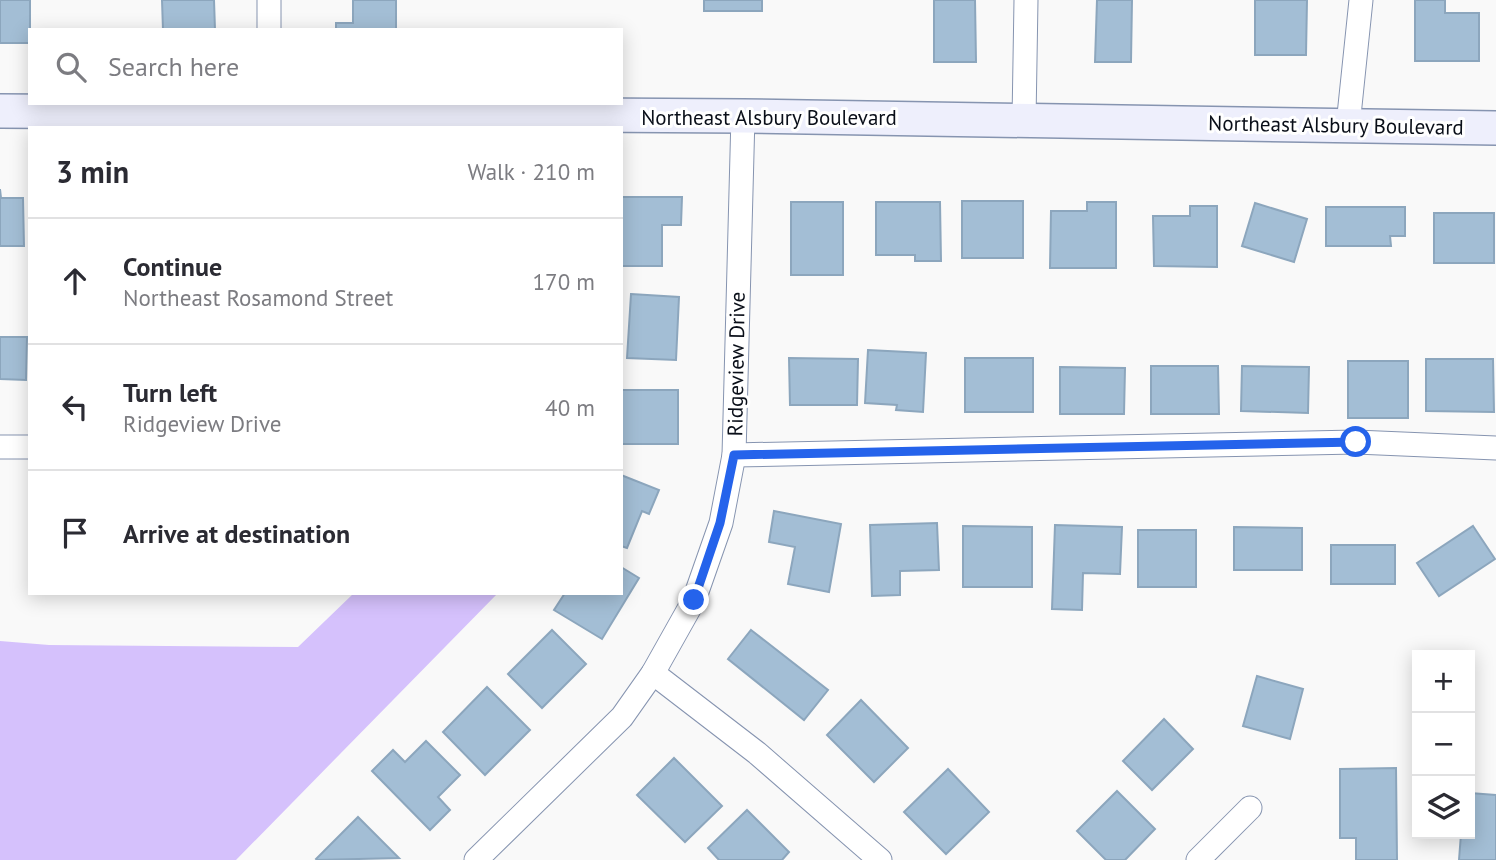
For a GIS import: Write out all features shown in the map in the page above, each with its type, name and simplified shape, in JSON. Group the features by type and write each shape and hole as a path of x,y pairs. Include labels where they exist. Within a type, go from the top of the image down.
{"main road":[{"name":"Northeast Alsbury Boulevard","path":"0,111 270,115 743,116 1496,128"}],"street":[{"path":"269,0 269,28"},
{"path":"1024,120 1026,0"},
{"path":"1348,125 1361,0"},
{"name":"Ridgeview Drive","path":"476,860 622,717 653,673 694,600 720,523 734,455 743,116"},
{"path":"734,455 1356,442 1496,448"},
{"path":"0,447 28,447"},
{"path":"653,673 757,753 880,860"},
{"path":"1198,860 1250,808"}],"shaded area":[{"path":"352,595 496,595 236,860 0,860 0,641 49,645 298,647"}],"building":[{"path":"0,0 30,0 28,43 0,43"},
{"path":"162,0 214,0 215,28 163,28"},
{"path":"353,0 396,0 396,28 336,28 336,23 353,23"},
{"path":"704,0 762,0 762,11 704,11"},
{"path":"934,0 975,0 976,62 934,62"},
{"path":"1097,0 1132,0 1131,62 1095,62"},
{"path":"1255,0 1307,0 1306,55 1255,55"},
{"path":"1415,0 1445,0 1445,13 1479,13 1479,61 1415,61"},
{"path":"0,189 1,198 23,198 24,246 0,246"},
{"path":"623,197 682,197 681,225 662,225 662,266 623,266"},
{"path":"962,201 1023,201 1023,258 962,258"},
{"path":"791,202 843,202 843,275 791,275"},
{"path":"876,202 940,202 941,261 915,261 915,255 876,255"},
{"path":"1087,202 1116,202 1116,268 1050,268 1051,211 1087,211"},
{"path":"1255,203 1307,219 1294,262 1242,246"},
{"path":"1190,206 1217,206 1217,267 1154,266 1153,216 1190,216"},
{"path":"1326,207 1405,207 1405,236 1390,236 1391,246 1326,246"},
{"path":"1434,213 1494,213 1494,263 1434,263"},
{"path":"631,294 679,297 676,360 627,358"},
{"path":"0,337 27,337 26,380 0,379"},
{"path":"868,350 926,353 923,412 896,410 897,405 865,403"},
{"path":"789,358 858,359 857,405 790,405"},
{"path":"965,358 1033,358 1033,412 965,412"},
{"path":"1426,359 1493,359 1494,412 1426,411"},
{"path":"1348,361 1408,361 1408,418 1348,418"},
{"path":"1151,366 1218,366 1219,414 1151,414"},
{"path":"1242,366 1309,367 1308,413 1241,411"},
{"path":"1060,367 1125,368 1124,414 1060,414"},
{"path":"623,390 678,390 678,444 623,444"},
{"path":"623,476 659,490 649,514 642,511 627,548 623,547"},
{"path":"774,511 841,524 829,592 788,584 795,547 769,542"},
{"path":"937,523 939,570 900,571 900,595 872,596 870,525"},
{"path":"1055,525 1122,527 1120,574 1083,573 1082,610 1052,609"},
{"path":"963,526 1032,527 1032,587 963,587"},
{"path":"1473,526 1495,559 1439,596 1417,563"},
{"path":"1234,527 1302,528 1302,570 1234,570"},
{"path":"1138,530 1196,530 1196,587 1138,587"},
{"path":"1331,545 1395,545 1395,584 1331,584"},
{"path":"623,568 639,578 602,639 554,610 564,595 623,595"},
{"path":"552,630 586,664 542,708 508,674"},
{"path":"751,630 828,690 804,720 728,659"},
{"path":"1257,676 1303,689 1290,739 1243,726"},
{"path":"487,687 530,730 485,775 443,732"},
{"path":"861,700 908,748 874,782 827,735"},
{"path":"1164,719 1193,749 1152,790 1123,761"},
{"path":"426,741 460,775 438,797 450,810 430,830 372,771 393,750 405,762"},
{"path":"674,758 722,806 685,842 637,795"},
{"path":"1396,768 1397,860 1356,860 1356,838 1340,838 1340,769"},
{"path":"948,769 989,812 946,854 904,812"},
{"path":"1117,791 1155,829 1125,860 1106,860 1077,831"},
{"path":"1475,793 1496,795 1496,860 1459,860 1461,839 1475,839"},
{"path":"747,810 789,852 782,860 719,860 708,848"},
{"path":"358,817 399,858 317,860 316,859"}],"route":[{"path":"694,600 720,523 734,455 1356,442"}]}
